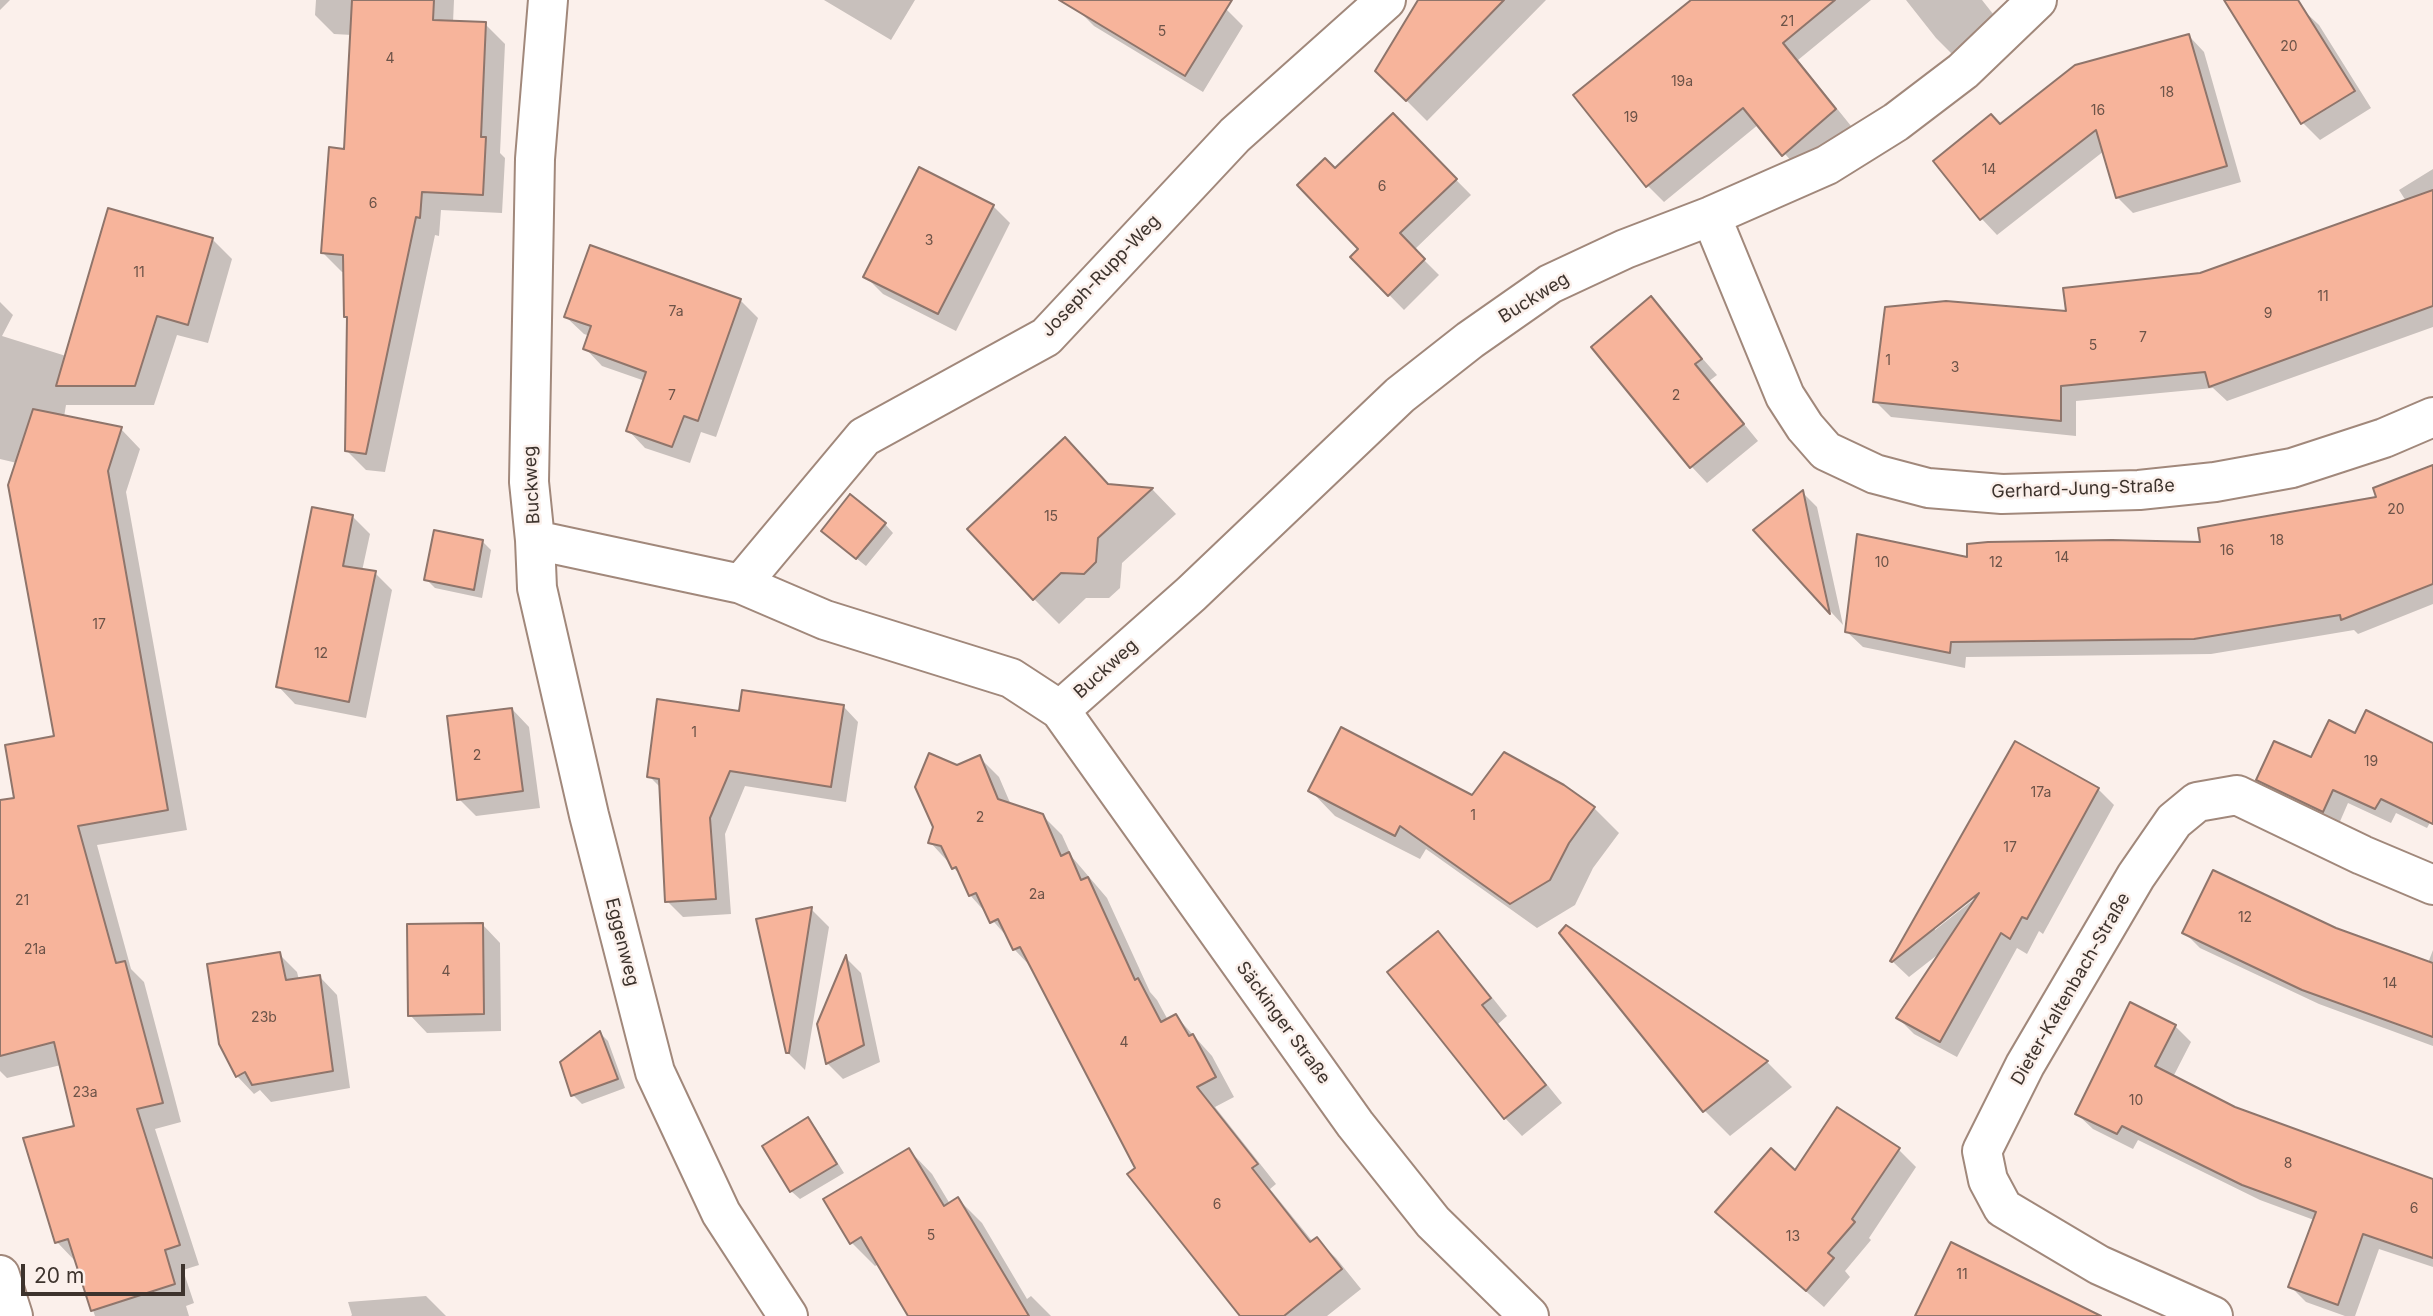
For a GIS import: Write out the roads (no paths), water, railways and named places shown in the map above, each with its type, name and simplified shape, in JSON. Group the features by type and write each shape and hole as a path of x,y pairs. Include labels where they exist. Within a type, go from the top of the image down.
{"street":[{"name":"Buckweg","path":"548,0 535,173 529,482 535,540 741,584 825,620 1011,678 1060,710 1191,594 1400,395 1470,340 1550,285 1625,248 1711,216 1827,165 1896,122 1963,71 2037,0"},
{"name":"Joseph-Rupp-Weg","path":"741,584 864,437 1046,337 1235,135 1386,0"},
{"name":"Gerhard-Jung-Straße","path":"1711,216 1785,396 1805,427 1826,452 1875,474 1928,488 2002,494 2139,490 2215,482 2292,468 2384,438 2433,417"},
{"name":"Eggenweg","path":"535,540 537,588 589,815 655,1072 721,1213 788,1316"},
{"name":"Säckinger Straße","path":"1060,710 1355,1124 1433,1222 1529,1316"},
{"name":"Dieter-Kaltenbach-Straße","path":"2213,1316 2099,1265 2003,1208 1989,1180 1982,1151 2025,1065 2136,876 2174,821 2197,802 2237,795 2362,855 2433,884"},
{"path":"0,1275 13,1316"}]}
